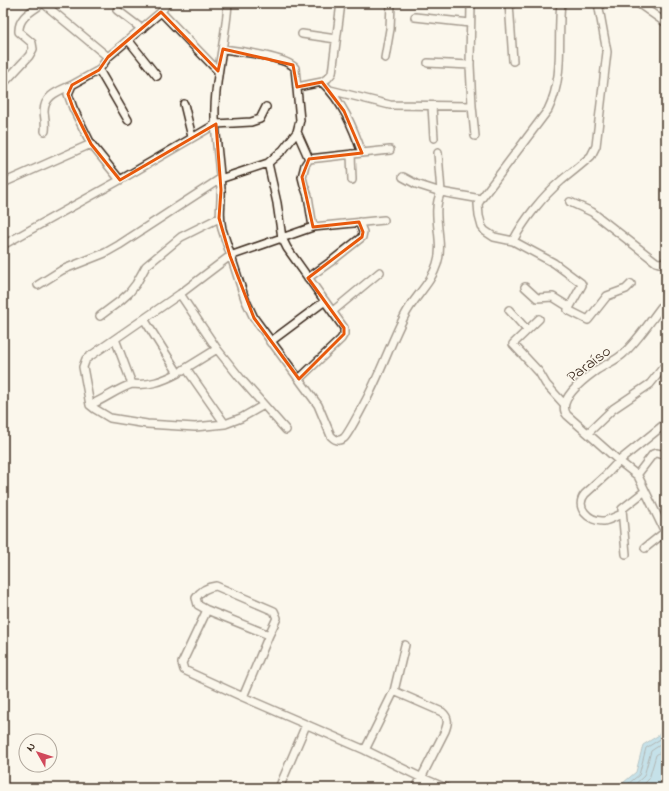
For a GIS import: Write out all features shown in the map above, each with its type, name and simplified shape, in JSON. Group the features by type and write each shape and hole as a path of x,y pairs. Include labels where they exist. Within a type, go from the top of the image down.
{"street":[{"path":"3,84 34,49 32,43 19,32 18,25 23,18 43,3 108,57"},
{"path":"45,131 46,123 44,111 46,101 52,94 99,70 108,57 129,41 161,12 167,3"},
{"path":"228,3 218,71 216,124 221,190 219,218 245,299 254,318 318,406 334,440 344,438 368,397 405,314 431,278 438,264 440,248 438,198 441,192 438,152"},
{"path":"296,88 322,82 332,73 341,3"},
{"path":"385,58 390,29 391,3"},
{"path":"470,3 470,66 475,136"},
{"path":"509,3 513,62"},
{"path":"561,3 558,76 552,102 548,110 481,198 478,204 480,221 483,229 494,237 513,241 554,263 582,283 568,311 588,320 607,296 626,289 631,284"},
{"path":"513,241 520,228 546,196 594,152 596,146 607,52 598,3"},
{"path":"639,4 666,23"},
{"path":"117,10 142,29"},
{"path":"161,12 218,71"},
{"path":"415,16 470,23"},
{"path":"302,34 336,39"},
{"path":"129,41 157,76"},
{"path":"38,285 62,270 105,253 119,245 220,179 268,164 289,143 297,132 300,120 295,68 289,63 263,56 222,49"},
{"path":"428,63 470,66"},
{"path":"99,70 128,120"},
{"path":"322,82 330,90 351,123 362,153"},
{"path":"72,85 68,94 91,144 120,180"},
{"path":"330,90 390,105 472,106"},
{"path":"184,104 192,137"},
{"path":"3,245 120,180 216,124 251,122 260,119 266,106"},
{"path":"432,106 434,138"},
{"path":"297,132 309,159"},
{"path":"3,183 91,144"},
{"path":"313,227 308,196 302,177 305,164 309,159 390,150"},
{"path":"351,154 352,180"},
{"path":"268,164 277,203 282,238 287,248 344,328 344,334 341,339 299,379"},
{"path":"403,177 416,184 441,192 481,198"},
{"path":"570,202 592,212 656,262 666,262"},
{"path":"100,316 129,292 136,284 146,266 181,237 219,218"},
{"path":"264,405 241,418 225,424 196,427 147,424 110,418 90,405 83,367 86,359 144,320 230,256 313,227 384,220"},
{"path":"308,278 362,237 363,232 359,222"},
{"path":"333,311 380,272"},
{"path":"525,287 537,297 553,297 569,307"},
{"path":"180,294 217,349 286,430"},
{"path":"270,342 325,301"},
{"name":"Paraíso","path":"637,475 618,461 567,415 564,404 571,393 586,378 626,351 665,305"},
{"path":"510,310 527,330"},
{"path":"539,319 514,345 539,372 546,384 564,404"},
{"path":"144,320 178,373"},
{"path":"115,339 132,384"},
{"path":"90,405 120,388 132,384 147,384 164,381 217,349"},
{"path":"588,433 613,409 650,384 666,364"},
{"path":"186,368 225,424"},
{"path":"622,514 608,520 593,520 586,515 581,505 582,497 606,475 618,461 666,423"},
{"path":"645,548 665,533 637,475 653,454 656,453 666,455"},
{"path":"626,554 622,514 624,506 645,491"},
{"path":"243,698 269,635 278,618 274,611 216,586 200,591 196,598 198,605 207,610 269,635"},
{"path":"207,610 182,663 182,666 188,672 243,698 365,750 446,788"},
{"path":"365,750 394,691 405,645"},
{"path":"394,691 442,712 446,716 448,723 420,777 416,788"},
{"path":"279,788 306,725"}],"highlighted area":[{"path":"161,12 218,71 223,49 293,65 297,87 322,82 344,111 362,153 309,159 302,177 313,227 359,222 363,232 362,237 308,278 344,328 344,334 299,379 254,318 230,256 219,218 221,190 216,124 120,180 91,144 73,108 68,94 72,85 99,70 108,57"}],"water":[{"path":"666,721 666,788 617,788 636,772 643,745 659,735"}]}
